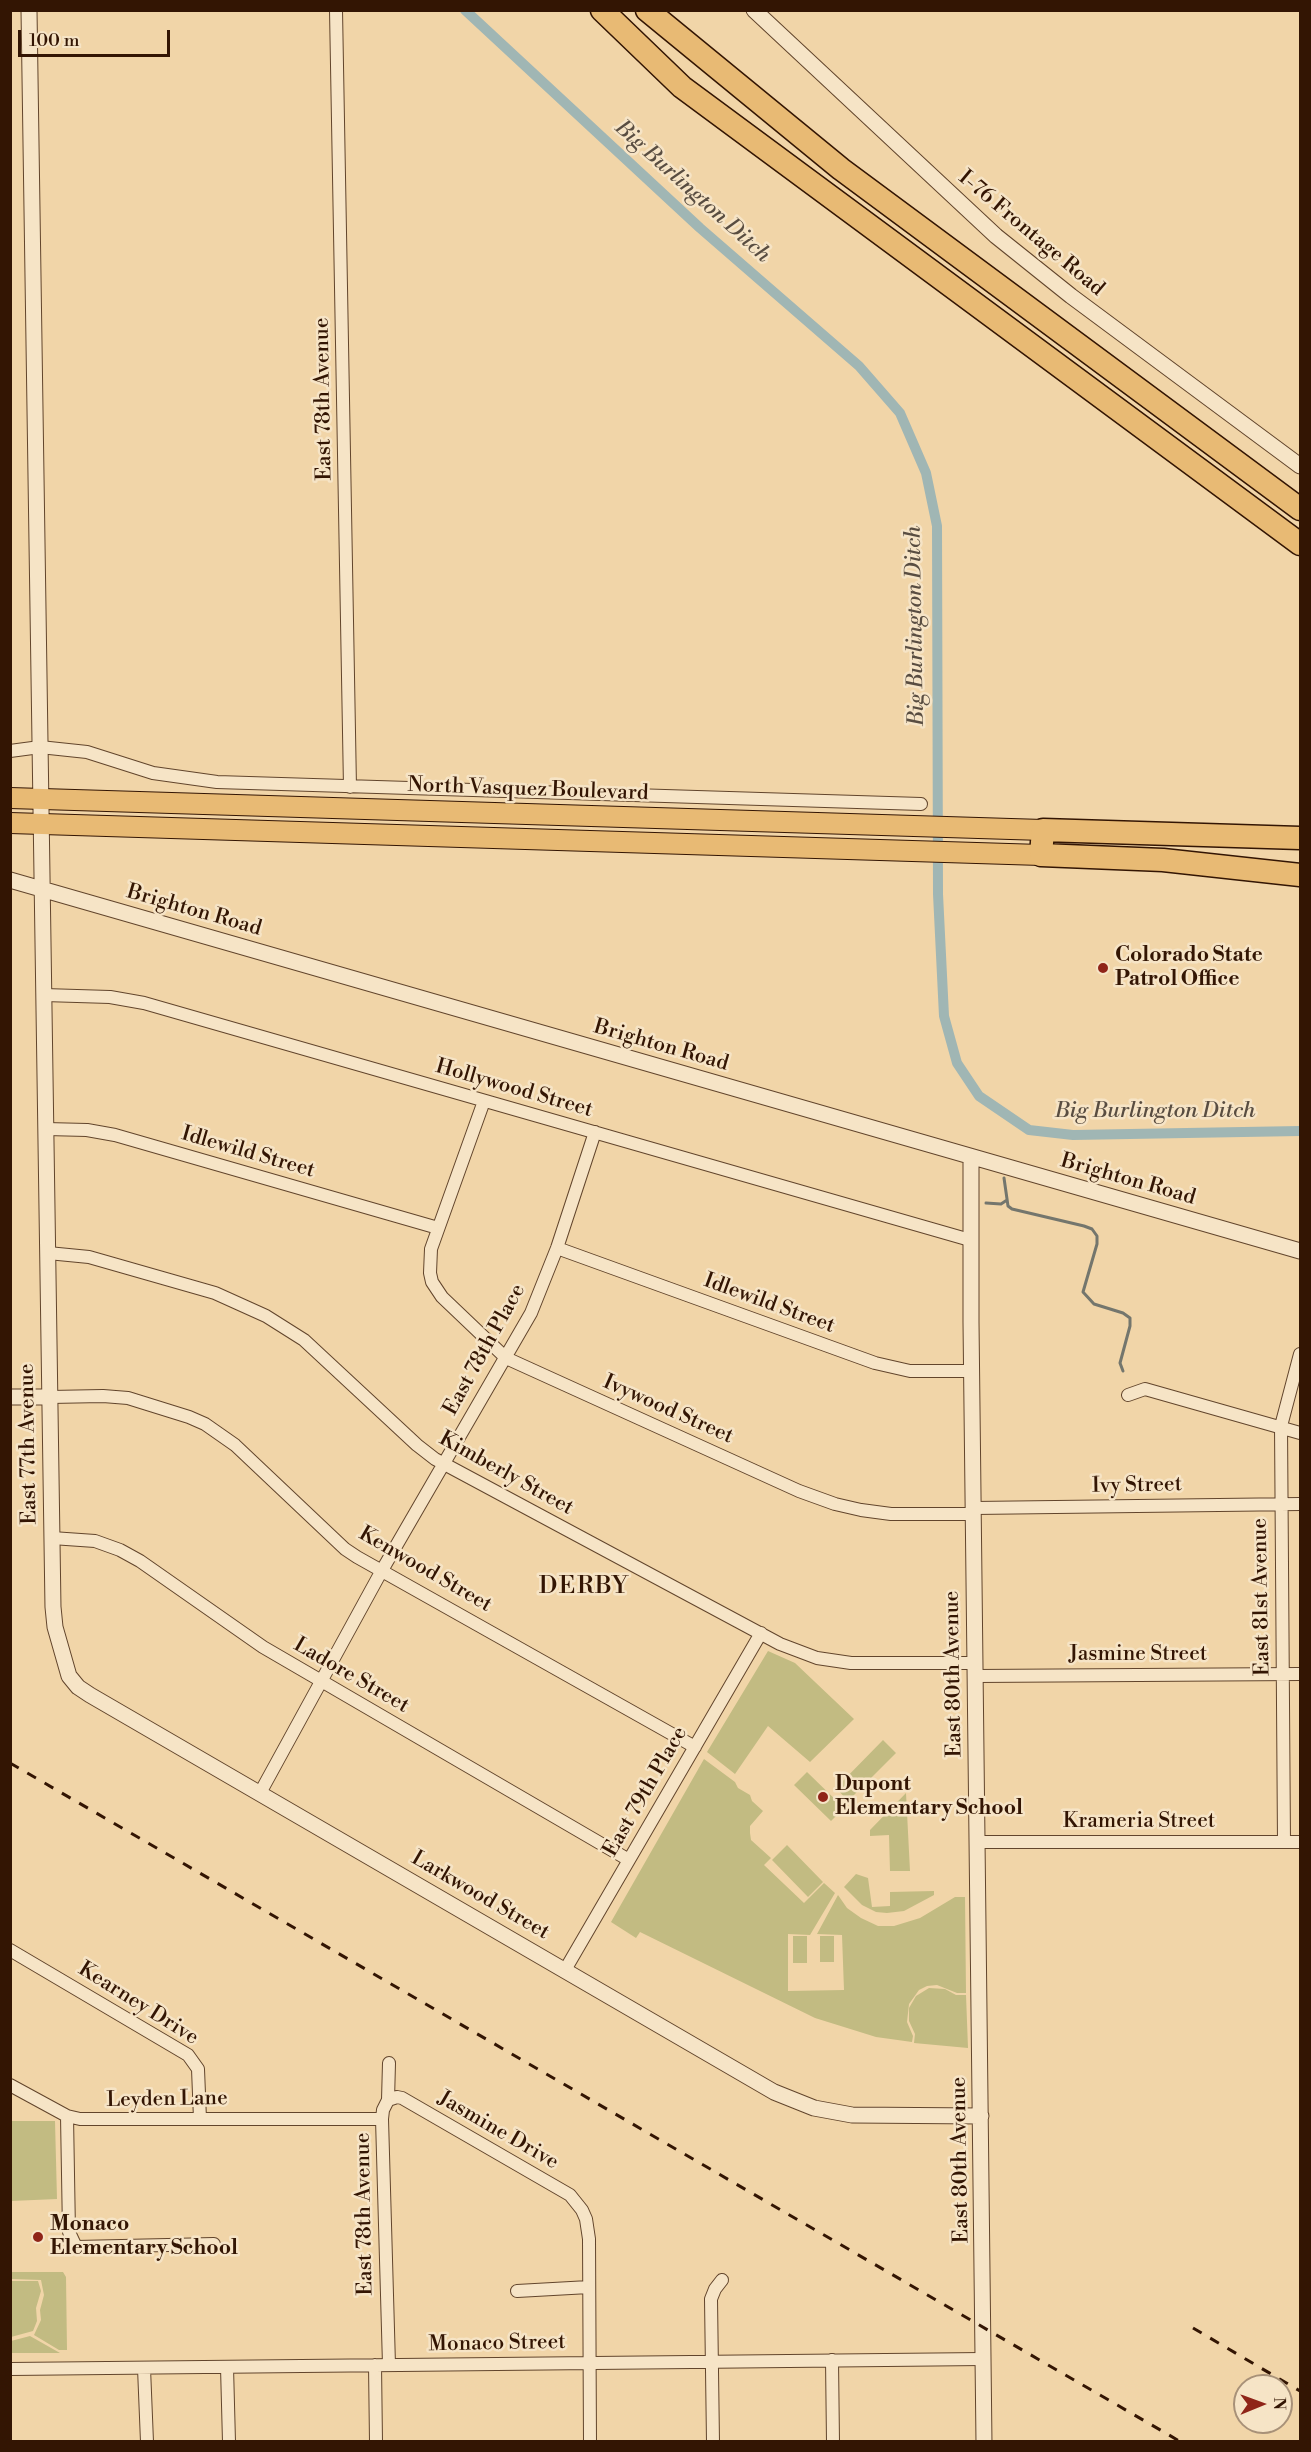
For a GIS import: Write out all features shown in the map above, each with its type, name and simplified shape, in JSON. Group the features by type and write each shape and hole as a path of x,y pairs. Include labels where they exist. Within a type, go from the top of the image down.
{"highway":[{"path":"602,10 682,87 1300,544"},
{"path":"647,10 841,169 1300,509"},
{"name":"North Vasquez Boulevard","path":"10,798 1043,830"},
{"path":"10,823 1041,855 1163,860 1300,875"},
{"path":"1041,855 1043,830 1300,838"}],"street":[{"name":"East 77th Avenue","path":"28,10 53,1581"},
{"name":"East 78th Avenue","path":"336,10 350,787"},
{"name":"I-76 Frontage Road","path":"754,10 996,236 1071,297 1300,466"},
{"path":"10,750 40,747 87,752 153,773 197,780 350,787 921,804"},
{"name":"Brighton Road","path":"10,880 1300,1251"},
{"name":"Hollywood Street","path":"44,995 110,998 144,1003 970,1240"},
{"name":"Ivywood Street","path":"484,1101 438,1228 430,1257 432,1282 442,1297 506,1358 799,1491 835,1503 861,1510 891,1514 974,1511"},
{"name":"Idlewild Street","path":"46,1129 87,1130 115,1135 438,1228"},
{"name":"East 78th Place","path":"260,1793 381,1572 531,1313 557,1248 595,1132"},
{"name":"East 80th Avenue","path":"971,1157 970,1240 984,2442"},
{"name":"Idlewild Street","path":"557,1248 875,1363 910,1371 972,1371"},
{"name":"Kimberly Street","path":"48,1253 89,1257 215,1293 266,1316 304,1340 417,1445 444,1464 804,1654 830,1661 976,1669"},
{"name":"East 81st Avenue","path":"1284,1842 1281,1426 1300,1354"},
{"path":"1128,1395 1144,1389 1300,1433"},
{"name":"Kenwood Street","path":"10,1397 103,1395 128,1398 205,1424 242,1451 345,1549 381,1572 695,1747"},
{"name":"Ivy Street","path":"974,1511 1300,1504"},
{"name":"Ladore Street","path":"52,1538 95,1541 120,1550 140,1561 263,1647 629,1860"},
{"name":"Larkwood Street","path":"53,1581 55,1628 66,1670 78,1687 774,2092 814,2108 842,2114 981,2115"},
{"name":"East 79th Place","path":"565,1970 761,1633"},
{"name":"Jasmine Street","path":"976,1669 1300,1674"},
{"name":"Krameria Street","path":"977,1842 1300,1842"},
{"name":"Kearney Drive","path":"10,1950 188,2055 198,2069 200,2119"},
{"name":"East 78th Avenue","path":"389,2063 388,2100 382,2119 389,2365"},
{"name":"Leyden Lane","path":"10,2085 67,2116 80,2119 382,2119"},
{"name":"Jasmine Drive","path":"388,2100 402,2098 570,2195 586,2219 589,2240 589,2287"},
{"path":"67,2116 69,2232 76,2247 214,2244"},
{"path":"713,2442 711,2299 722,2280"},
{"path":"517,2291 589,2287 590,2442"},
{"name":"Monaco Street","path":"10,2369 983,2359"},
{"path":"832,2360 833,2442"},
{"path":"375,2365 376,2442"},
{"path":"227,2367 229,2442"},
{"path":"144,2368 147,2442"}],"shaded area":[{"path":"768,1651 795,1663 854,1719 810,1762 768,1726 735,1774 707,1752"},
{"path":"883,1740 896,1753 848,1801 836,1788"},
{"path":"704,1759 735,1782 738,1788 750,1795 752,1801 763,1811 750,1826 750,1833 751,1840 771,1858 764,1865 804,1903 824,1883 835,1893 810,1935 788,1934 788,1991 844,1990 842,1935 817,1934 838,1895 847,1908 878,1926 894,1926 920,1918 955,1897 965,1897 966,1993 957,1993 937,1985 927,1986 919,1990 909,2004 907,2022 913,2036 912,2042 876,2037 815,2018 640,1932 636,1938 611,1922"},
{"path":"807,1772 844,1808 831,1821 794,1785"},
{"path":"906,1793 910,1871 890,1871 889,1835 870,1836 870,1830"},
{"path":"787,1845 823,1882 808,1897 772,1860"},
{"path":"856,1874 868,1878 872,1907 890,1906 890,1892 934,1891 934,1895 904,1911 876,1912 862,1905 844,1887"},
{"path":"793,1936 807,1936 807,1963 793,1963"},
{"path":"820,1936 834,1936 834,1962 820,1962"},
{"path":"929,1988 945,1989 956,1995 966,1995 968,2048 914,2043 915,2034 909,2021 909,2008 916,1996"},
{"path":"11,2121 55,2121 57,2199 11,2201"},
{"path":"11,2272 63,2272 66,2277 67,2350 59,2350 34,2335 41,2320 40,2310 44,2295 41,2280 12,2279"},
{"path":"12,2281 38,2281 41,2291 36,2308 37,2321 33,2331 11,2337 10,2283"},
{"path":"30,2336 60,2353 11,2353 11,2341"}],"waterway":[{"name":"Big Burlington Ditch","path":"465,10 700,228 859,366 900,413 926,473 937,526 938,894 944,1016 957,1063 979,1096 1029,1130 1073,1135 1300,1131"},
{"path":"1004,1178 1008,1206 1012,1209 1084,1226 1092,1229 1097,1236 1097,1244 1083,1292 1094,1304 1123,1313 1130,1318 1120,1363 1123,1371"},
{"path":"986,1203 1001,1204 1007,1200"}],"railway":[{"path":"10,1763 1181,2442"},
{"path":"1193,2328 1300,2391"}],"place":[{"name":"Colorado State Patrol Office","path":"1103,968"},
{"name":"Dupont Elementary School","path":"823,1797"},
{"name":"Monaco Elementary School","path":"38,2237"}],"district":[{"name":"DERBY","path":"584,1587"}]}
